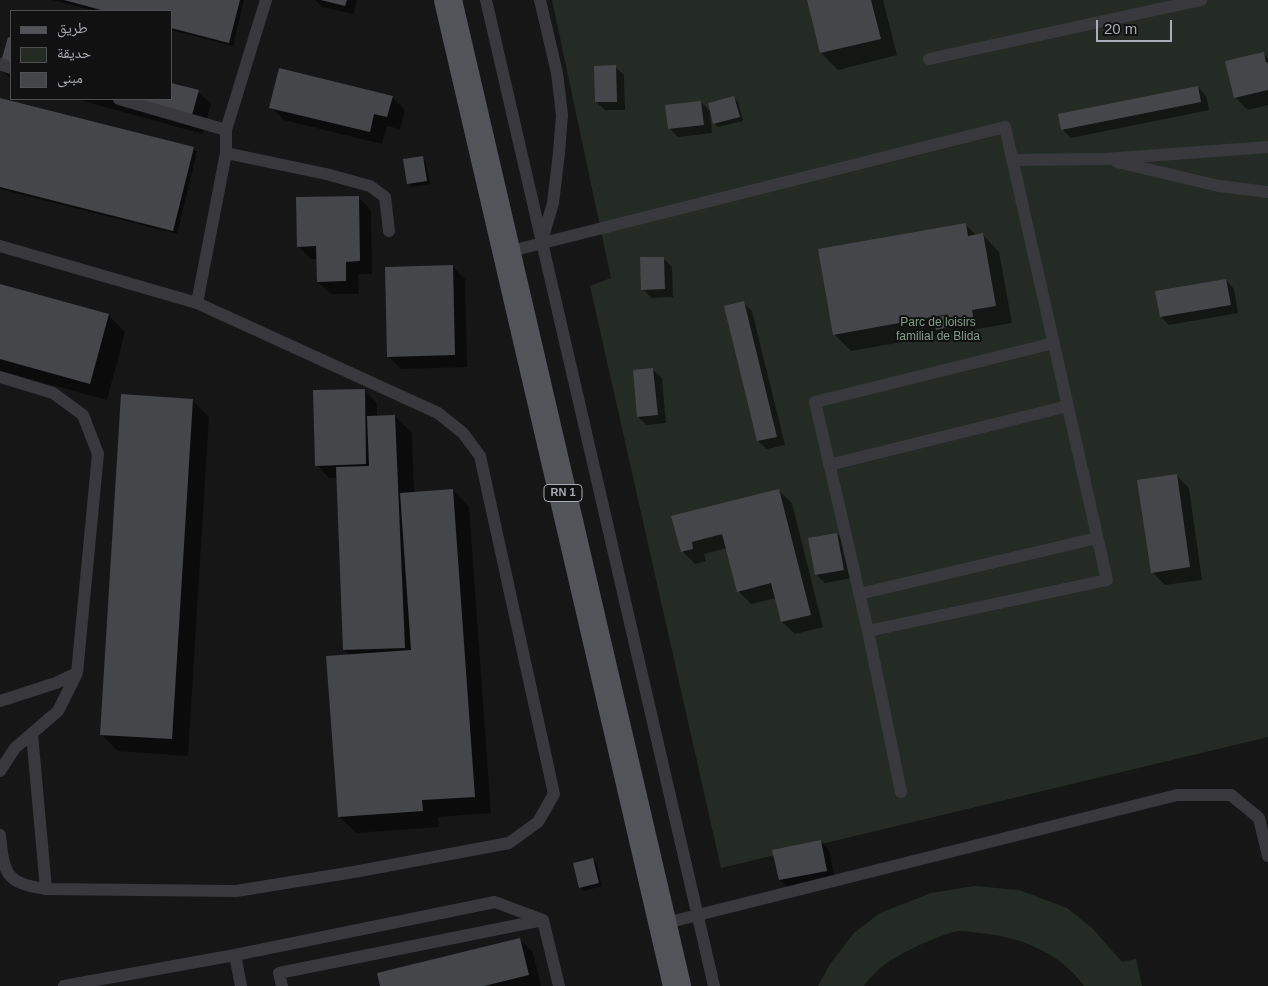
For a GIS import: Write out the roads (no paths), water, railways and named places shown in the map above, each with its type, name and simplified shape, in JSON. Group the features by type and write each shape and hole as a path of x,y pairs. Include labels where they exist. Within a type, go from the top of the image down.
{"main road":[{"name":"RN 1","path":"432,0 658,986"},
{"name":"RN 1","path":"448,0 677,986"}],"lane":[{"path":"198,303 226,153 226,130 266,0"},
{"path":"486,0 714,986"},
{"path":"540,0 557,73 562,115 553,203 542,243"},
{"path":"929,59 1201,0"},
{"path":"122,100 226,130"},
{"path":"507,252 1005,127 1107,580 868,631"},
{"path":"1012,160 1105,160 1268,146"},
{"path":"226,153 326,174 370,186 385,197 389,231"},
{"path":"1105,160 1219,186 1268,192"},
{"path":"0,246 198,303 438,413 463,433 480,456 554,794 538,822 509,843 374,869 236,892 46,889 24,886 11,878 3,861 0,835"},
{"path":"901,792 868,631 815,402 1054,343"},
{"path":"0,377 53,393 83,415 98,454 77,673 58,712 15,748 0,772"},
{"path":"830,465 1068,406"},
{"path":"859,594 1097,538"},
{"path":"0,701 56,683 77,673"},
{"path":"32,734 46,889"},
{"path":"662,924 1176,795 1231,795 1259,818 1268,856"},
{"path":"64,986 235,955 495,902 543,920"},
{"path":"282,986 279,973 543,920"},
{"path":"543,920 558,986"},
{"path":"235,955 241,986"}],"park label":[{"name":"Parc de loisirs familial de Blida","path":"938,330"}]}
